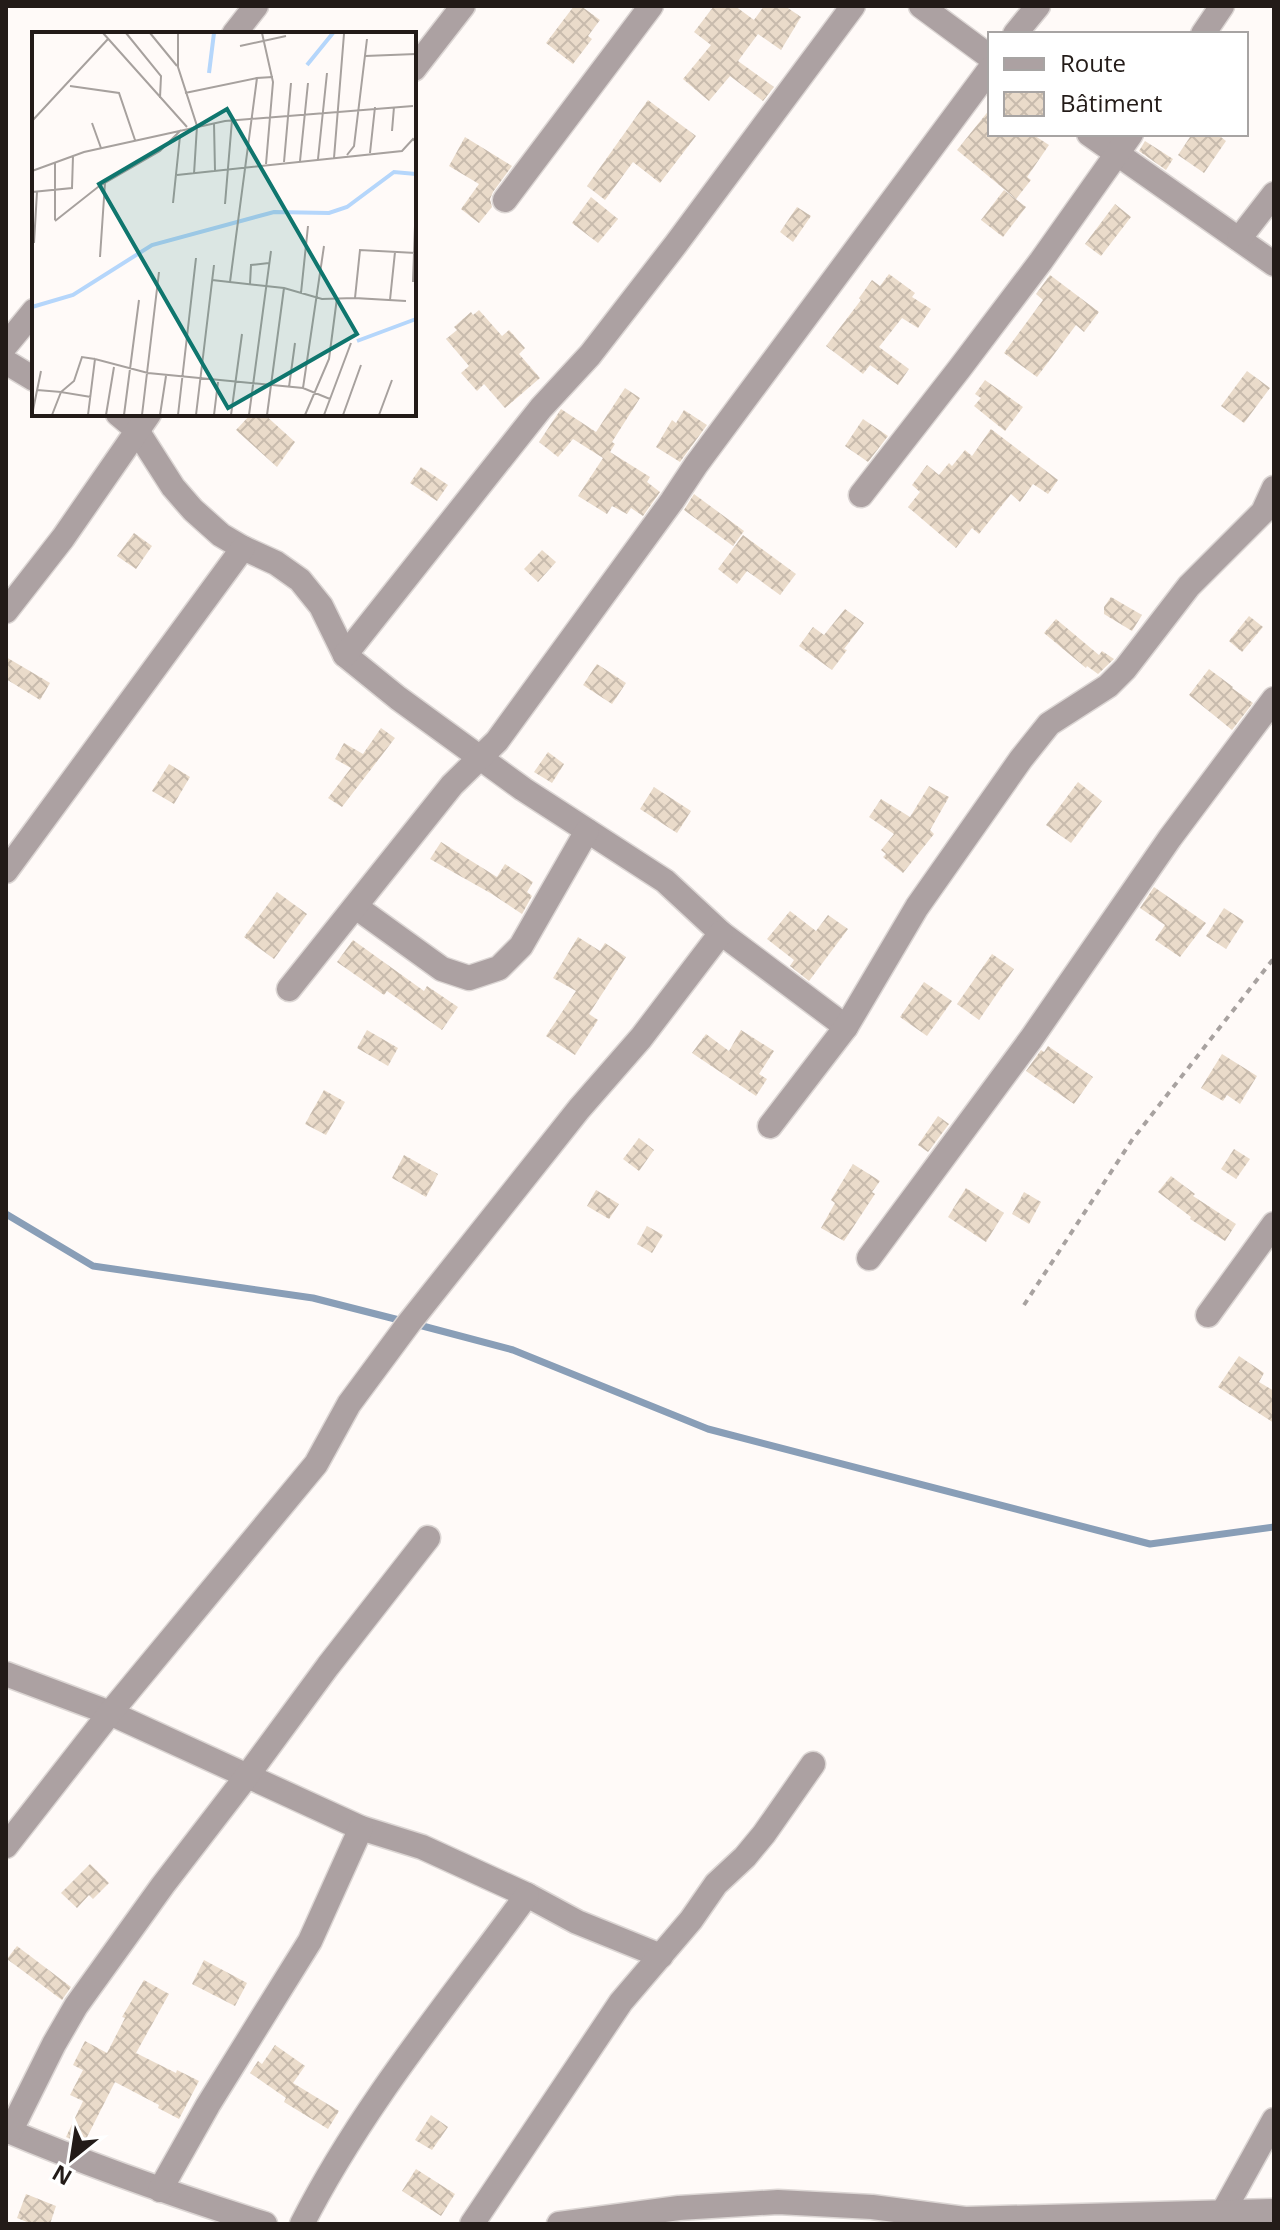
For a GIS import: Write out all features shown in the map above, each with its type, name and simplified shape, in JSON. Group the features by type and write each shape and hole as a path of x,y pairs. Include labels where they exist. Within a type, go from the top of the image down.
{"street":[{"path":"236,32 256,6"},
{"path":"416,66 463,6"},
{"path":"505,200 651,6"},
{"path":"345,655 541,408 590,355 853,6"},
{"path":"921,6 988,56"},
{"path":"1017,32 1038,6"},
{"path":"1204,32 1222,6"},
{"path":"289,989 452,785 497,741 696,465 988,72"},
{"path":"1092,136 1274,264"},
{"path":"861,495 960,368 1130,136"},
{"path":"1239,239 1274,194"},
{"path":"6,345 32,313"},
{"path":"6,362 32,378"},
{"path":"6,611 63,538 134,419 173,487 193,510 221,535 276,563 300,580 321,606 345,655 398,698 523,789 665,881 721,933 846,1027"},
{"path":"770,1126 846,1027 917,907 1021,759 1049,724 1117,678 1189,586 1263,512 1274,488"},
{"path":"6,871 243,548"},
{"path":"869,1258 1031,1039 1170,838 1274,699"},
{"path":"356,907 442,969 469,978 499,968 521,946 587,831"},
{"path":"6,1846 110,1713 316,1464 349,1404 409,1323 579,1109 641,1038 721,933"},
{"path":"1208,1315 1274,1224"},
{"path":"265,2224 160,2190 8,2131 76,2006 163,1885 428,1538"},
{"path":"6,1674 110,1713 361,1828 422,1847 527,1895 577,1922 661,1956"},
{"path":"472,2224 621,2002 691,1920 716,1884 764,1834 813,1764"},
{"path":"160,2190 208,2105 310,1941 361,1828"},
{"path":"302,2224 377,2097 527,1895"},
{"path":"1223,2212 1274,2120"},
{"path":"559,2224 679,2208 778,2202 872,2207 965,2219 1274,2211"}],"path":[{"path":"1024,1305 1132,1140 1274,958"}],"building":[{"path":"574,6 581,6 600,20 588,36 592,39 573,64 546,43"},
{"path":"714,6 735,6 754,20 764,6 785,6 801,17 781,50 758,34 738,61 774,87 763,101 730,76 709,101 683,79 711,45 694,32"},
{"path":"648,100 696,136 660,183 633,162 605,200 587,186"},
{"path":"988,111 988,136 1035,136 1049,145 1027,177 1031,180 1016,199 957,150"},
{"path":"1191,136 1220,136 1226,141 1204,173 1178,155"},
{"path":"465,137 512,166 493,192 490,199 492,207 479,223 461,209 479,184 449,166"},
{"path":"1145,141 1173,159 1166,170 1139,151"},
{"path":"1004,190 1026,207 1003,237 981,220"},
{"path":"591,197 618,219 598,243 572,223"},
{"path":"1115,204 1131,217 1101,256 1085,244"},
{"path":"797,207 811,216 793,242 780,232"},
{"path":"889,274 915,293 912,297 931,309 918,328 902,318 879,347 909,369 898,385 870,365 863,374 826,346 861,300 859,298 872,280 880,286"},
{"path":"1050,275 1099,312 1084,332 1076,325 1037,377 1004,353 1043,300 1036,294"},
{"path":"479,310 502,336 509,330 525,348 519,354 540,378 505,408 484,384 477,391 461,373 469,366 446,339 471,312 473,315"},
{"path":"1247,371 1270,388 1244,423 1221,406"},
{"path":"985,380 1023,407 1005,431 974,406 981,398 975,394"},
{"path":"625,388 640,398 612,442 615,444 610,452 650,477 647,482 660,492 643,516 631,508 627,514 612,506 607,514 578,496 603,458 573,439 558,457 539,442 561,409 596,432"},
{"path":"684,410 707,425 680,462 656,447 672,420 676,423"},
{"path":"249,416 266,416 295,442 277,467 236,430"},
{"path":"863,419 888,436 868,462 845,446"},
{"path":"991,429 1058,480 1048,494 1033,484 1020,502 1011,494 979,534 972,528 956,548 908,507 920,492 912,485 927,465 939,475 949,463 952,466 965,450 972,456"},
{"path":"421,467 448,485 437,501 410,483"},
{"path":"694,494 744,531 733,546 684,510"},
{"path":"134,533 152,546 136,569 117,556"},
{"path":"743,535 796,574 780,595 747,571 737,584 718,569"},
{"path":"542,550 556,562 538,582 524,569"},
{"path":"1111,597 1142,615 1132,631 1104,614 1104,607"},
{"path":"845,609 864,623 832,670 799,646 813,627 824,635"},
{"path":"1249,616 1263,627 1242,652 1229,641"},
{"path":"1056,619 1099,655 1102,651 1114,659 1098,674 1086,668 1044,633"},
{"path":"6,657 50,683 40,700 6,679"},
{"path":"597,664 626,683 612,704 583,685"},
{"path":"1209,669 1253,703 1232,730 1189,695"},
{"path":"381,728 395,738 342,807 328,798 351,768 335,759 344,743 363,754"},
{"path":"548,752 564,764 552,783 534,772"},
{"path":"169,764 190,777 174,804 152,791"},
{"path":"1078,782 1102,801 1071,843 1046,825"},
{"path":"929,786 949,797 930,830 934,834 903,873 883,857 886,854 881,850 894,834 869,817 881,799 910,817"},
{"path":"654,787 691,811 677,833 640,809"},
{"path":"441,842 497,877 505,864 533,882 527,892 532,896 522,914 430,859"},
{"path":"1154,887 1206,923 1180,957 1155,940 1165,925 1140,908"},
{"path":"277,892 307,914 274,959 244,937"},
{"path":"1224,908 1244,921 1226,949 1206,936"},
{"path":"790,911 816,931 828,915 848,929 809,981 790,966 794,960 767,939"},
{"path":"578,937 600,951 605,943 626,957 589,1014 598,1020 575,1055 546,1036 576,991 553,978"},
{"path":"353,940 424,991 427,986 458,1007 442,1030 387,991 384,995 337,962"},
{"path":"992,954 1014,969 979,1020 957,1004"},
{"path":"924,982 952,1001 927,1036 900,1017"},
{"path":"367,1030 398,1048 388,1066 357,1048"},
{"path":"741,1030 774,1051 759,1074 767,1079 756,1096 692,1053 706,1034 729,1051"},
{"path":"1048,1046 1093,1077 1074,1104 1026,1071 1041,1050 1044,1052"},
{"path":"1222,1054 1257,1076 1240,1104 1227,1095 1223,1101 1201,1088"},
{"path":"324,1090 345,1102 326,1135 305,1124"},
{"path":"938,1116 949,1124 928,1152 918,1145"},
{"path":"639,1138 654,1150 639,1171 623,1159"},
{"path":"1234,1149 1250,1159 1236,1179 1221,1169"},
{"path":"404,1155 438,1174 426,1197 392,1178"},
{"path":"853,1164 880,1181 872,1192 875,1194 844,1241 821,1228 835,1203 831,1200"},
{"path":"1171,1176 1195,1194 1193,1196 1236,1224 1225,1241 1190,1219 1158,1192"},
{"path":"966,1188 1004,1213 986,1242 948,1217"},
{"path":"596,1190 619,1204 609,1219 587,1206"},
{"path":"1024,1192 1041,1202 1029,1224 1012,1214"},
{"path":"647,1226 663,1235 652,1253 637,1244"},
{"path":"1239,1356 1264,1373 1259,1382 1274,1391 1274,1423 1218,1387"},
{"path":"90,1864 109,1883 93,1899 89,1895 77,1908 61,1893"},
{"path":"17,1946 71,1987 62,2000 7,1959"},
{"path":"204,1960 247,1983 235,2006 192,1984"},
{"path":"144,1980 169,1994 136,2053 199,2081 179,2119 115,2082 83,2145 66,2137 83,2101 70,2095 83,2070 73,2065 85,2041 107,2053 125,2018 122,2017"},
{"path":"275,2045 305,2066 293,2083 339,2111 328,2129 284,2102 286,2098 250,2073 258,2061 262,2064"},
{"path":"431,2115 448,2127 432,2150 415,2140"},
{"path":"416,2169 455,2194 441,2216 402,2191"},
{"path":"26,2194 56,2206 50,2224 32,2224 17,2218"}],"waterway":[{"path":"6,1214 93,1266 313,1298 403,1321"},
{"path":"415,1324 513,1350 708,1429 1150,1544 1274,1527"}]}
